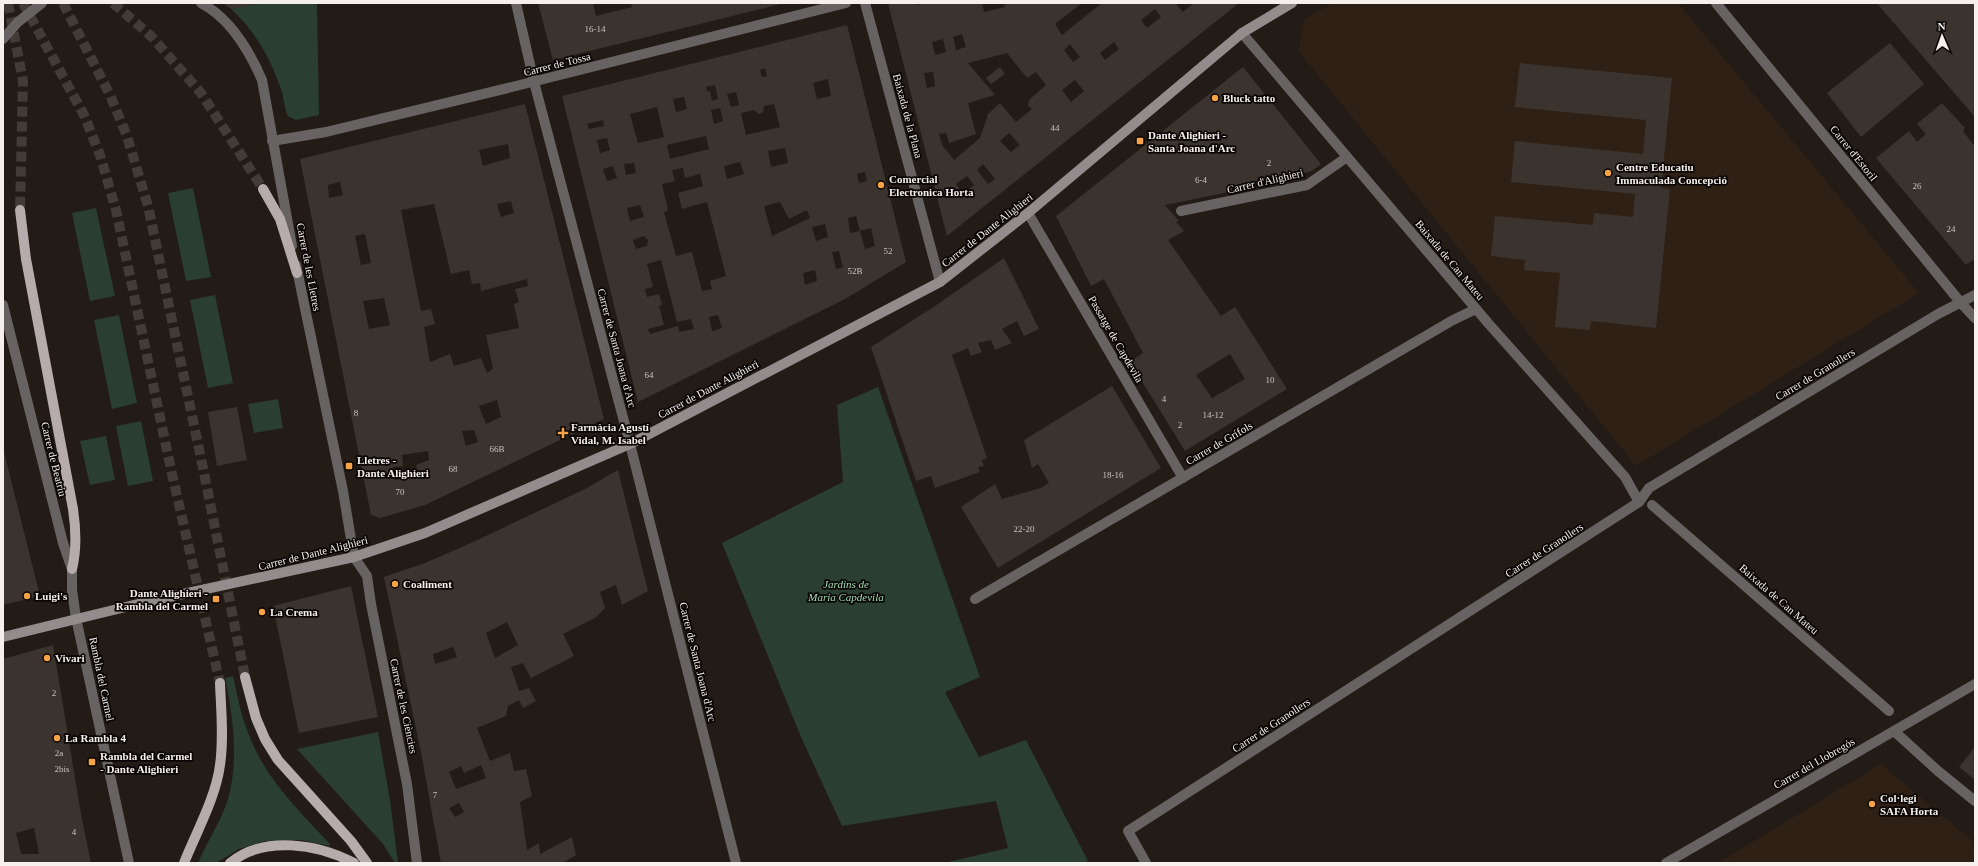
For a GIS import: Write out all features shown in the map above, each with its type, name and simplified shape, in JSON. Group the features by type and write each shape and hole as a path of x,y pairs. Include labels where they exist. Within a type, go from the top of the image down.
{"main road":[{"path":"263,189 280,219 297,274"},
{"path":"20,210 26,259 76,529 75,558 72,569"},
{"path":"245,677 256,718 265,739 278,760 351,841 367,863"},
{"path":"184,863 210,801 220,767 223,737 220,683"},
{"path":"230,863 256,850 269,846 292,845 318,849 341,856 354,863"}],"street":[{"path":"3,39 18,22 42,3"},
{"name":"Carrer de les Lletres","path":"201,3 225,22 240,39 253,58 262,80 297,274 343,491 354,557"},
{"name":"Carrer de Santa Joana d'Arc","path":"516,3 534,82 630,444 736,863"},
{"name":"Carrer de Tossa","path":"272,141 326,132 534,82 846,3"},
{"name":"Baixada de la Plana","path":"865,3 940,282"},
{"name":"Carrer de Dante Alighieri","path":"3,637 76,618 354,557 425,533 630,444 940,282 1028,213 1242,33 1292,3"},
{"name":"Carrer d'Estoril","path":"1716,3 1961,303 1975,318"},
{"name":"Baixada de Can Mateu","path":"1242,33 1476,309 1625,477 1639,502"},
{"name":"Carrer d'Alighieri","path":"1181,211 1307,185 1332,169 1347,157"},
{"name":"Passatge de Capdevila","path":"1028,213 1183,478"},
{"name":"Carrer de Granollers","path":"1146,863 1128,831 1639,502 1650,488 1938,314 1975,295"},
{"name":"Carrer de Beatriu","path":"3,305 63,543 72,569 72,590 76,618"},
{"name":"Carrer de Grífols","path":"975,599 1453,320 1476,309"},
{"name":"Baixada de Can Mateu","path":"1652,505 1889,711"},
{"name":"Carrer de les Ciències","path":"354,557 367,576 371,604 407,784 417,863"},
{"name":"Rambla del Carmel","path":"76,618 129,863"},
{"name":"Carrer del Llobregós","path":"1666,863 1975,684"},
{"path":"1894,731 1938,771 1975,801"}],"shaded area":[{"name":"Centre Educatiu Immaculada Concepció","path":"1333,3 1678,3 1919,293 1636,466 1299,52 1304,19"},
{"name":"Col·legi SAFA Horta","path":"1881,764 1975,843 1975,863 1718,863"}],"green space":[{"path":"262,3 317,3 319,115 296,120 288,116 281,89 267,56 255,36 231,9"},
{"path":"193,188 211,277 186,281 168,193"},
{"path":"96,208 115,296 90,301 72,213"},
{"path":"215,295 233,383 208,388 190,300"},
{"path":"119,315 137,403 112,409 94,320"},
{"name":"Jardins de Maria Capdevila","path":"878,387 980,677 945,692 979,757 1026,740 1088,861 1085,863 944,863 1008,848 996,801 842,826 801,737 722,543 843,482 837,405"},
{"path":"278,399 283,428 254,433 248,404"},
{"path":"141,421 153,481 128,486 116,426"},
{"path":"106,436 115,480 90,485 80,441"},
{"path":"233,676 244,721 261,760 281,790 330,844 330,846 301,840 265,841 239,849 216,863 198,863 222,816 231,784 234,738 225,678"},
{"path":"378,732 390,800 398,863 395,863 383,844 297,749"}],"building":[{"path":"3,3 12,3 3,10"},
{"path":"223,3 258,3 259,4 231,9"},
{"path":"538,3 593,3 596,16 632,7 631,3 781,4 553,60"},
{"path":"888,3 916,3 916,5 925,3 982,3 984,12 1005,7 1004,3 1082,3 1055,24 1062,35 1102,3 1175,3 1183,12 1194,3 1239,3 947,236","holes":["1155,9 1161,17 1147,28 1141,20","962,34 966,47 956,50 953,37","943,39 946,52 935,55 932,42","1114,42 1119,49 1105,60 1100,53","1070,44 1080,57 1073,62 1064,50","1007,53 1027,78 1036,72 1046,85 1029,100 1028,106 1032,109 1016,122 1000,103 988,114 980,138 954,160 942,145 939,134 946,133 949,143 976,134 968,103 995,95 968,63","933,72 935,86 927,88 924,73","1075,80 1084,91 1071,102 1062,90","1009,133 1020,145 1011,152 1000,141","983,164 995,179 988,184 977,170","967,176 974,185 963,194 956,184"]},
{"path":"1877,3 1975,3 1975,117 1881,8"},
{"path":"847,25 906,262 845,299 638,402 562,96","holes":["765,68 767,76 762,77 760,70","828,79 831,96 817,99 813,83","715,85 718,99 712,101 710,91 707,92 706,87","736,92 739,105 731,107 727,94","684,97 687,109 676,112 673,99","774,104 780,127 746,135 741,113 754,110 759,114 763,112 764,106","657,107 664,137 638,143 630,114","720,108 723,121 714,124 711,110","603,120 604,126 589,129 587,124","706,136 709,149 670,159 667,145","607,138 610,150 600,153 597,140","785,148 788,163 771,167 768,151","740,162 744,174 727,179 724,166","634,163 636,173 626,175 624,164","613,166 617,178 607,181 603,169","683,168 685,178 700,174 703,186 678,193 682,209 707,202 726,276 710,281 712,289 702,291 692,252 676,256 664,212 668,210 662,184 675,181 672,170","865,172 867,181 859,183 857,174","780,202 789,219 807,210 810,218 772,236 764,206","640,205 644,217 630,221 627,208","856,216 860,231 850,233 848,218","825,224 828,237 816,241 812,227","871,228 875,246 865,249 860,231","644,236 648,240 647,246 636,249 633,240","839,251 843,267 836,269 832,252","661,260 677,322 691,319 694,329 679,332 678,326 650,334 648,329 664,325 659,306 662,305 659,294 647,297 645,289 653,287 647,264","815,270 817,281 805,285 803,273","718,315 722,328 712,331 709,317"]},
{"path":"1890,43 1924,84 1861,137 1827,93"},
{"path":"1520,63 1672,78 1661,188 1670,189 1656,328 1591,321 1590,330 1555,327 1560,273 1524,270 1525,260 1491,256 1495,216 1593,225 1594,213 1633,217 1635,194 1511,182 1515,141 1643,154 1646,120 1515,107"},
{"path":"1000,67 1005,74 991,84 986,78"},
{"path":"1243,67 1321,164 1312,171 1239,190 1165,205 1179,221 1176,222 1184,231 1168,240 1221,316 1235,307 1287,389 1185,451 1130,362 1143,353 1104,279 1091,286 1056,216","holes":["1230,354 1245,379 1212,398 1196,375"]},
{"path":"1942,103 1965,128 1963,131 1975,147 1975,259 1966,265 1876,158 1909,131 1917,142 1926,134 1917,124"},
{"path":"525,104 604,419 425,505 380,518 371,515 300,159","holes":["508,144 510,158 483,166 479,150","340,182 343,195 329,198 328,185","511,201 514,213 501,217 497,204","434,204 451,274 469,270 472,284 480,283 481,291 527,279 528,286 515,289 519,302 514,304 519,328 486,335 493,369 487,373 481,358 454,366 450,354 430,362 424,327 435,324 431,309 421,311 401,210","365,234 371,263 361,265 355,236","384,298 390,325 369,329 363,301","497,400 501,417 486,424 479,406","474,430 478,442 466,446 462,431","428,451 429,460 416,465 419,476 395,480 393,467 403,466 402,455"]},
{"path":"1004,258 1039,329 1024,336 1017,321 1002,329 1012,343 995,350 991,340 978,343 982,352 971,356 968,348 952,355 987,458 982,460 984,466 978,467 980,472 935,488 931,476 916,481 871,347 935,306"},
{"path":"1112,386 1161,468 998,568 961,507 995,484 1002,499 1041,488 1049,483 1038,464 1032,468 1024,440"},
{"path":"237,407 247,460 217,466 208,412"},
{"path":"3,448 40,596 3,605"},
{"path":"618,470 648,591 622,605 616,585 600,592 605,608 595,618 563,634 574,656 531,678 523,663 511,667 519,691 529,688 536,701 523,708 519,700 508,706 506,716 477,728 490,761 510,753 514,771 526,769 532,796 520,802 527,850 539,843 540,854 572,837 576,855 563,863 441,863 421,752 384,577 425,563 471,543 587,488","holes":["507,622 518,645 495,658 486,633","453,647 457,657 435,664 433,654","481,765 486,778 456,789 449,772 461,766 464,773","459,803 464,812 455,817 449,808"]},
{"path":"351,586 378,717 299,733 273,606"},
{"path":"53,645 81,814 91,863 3,863 3,659","holes":["34,828 39,854 21,854 16,833"]},
{"path":"1975,747 1975,780 1959,767"}],"tunnel":[{"path":"8,3 23,81 20,210"},
{"path":"23,3 84,115 100,155 116,210 172,474 220,683"},
{"path":"63,3 110,95 127,136 148,206 245,677"},
{"path":"113,3 151,36 201,93 263,189"}],"place":[{"name":"Bluck tatto","path":"1215,98"},
{"name":"Dante Alighieri - Santa Joana d'Arc","path":"1140,141"},
{"name":"Centre Educatiu Immaculada Concepció","path":"1608,173"},
{"name":"Comercial Electronica Horta","path":"881,185"},
{"name":"Farmàcia Agustí Vidal, M. Isabel","path":"563,433"},
{"name":"Lletres - Dante Alighieri","path":"349,466"},
{"name":"Coaliment","path":"395,584"},
{"name":"Luigi's","path":"27,596"},
{"name":"Dante Alighieri - Rambla del Carmel","path":"216,599"},
{"name":"La Crema","path":"262,612"},
{"name":"Vivari","path":"47,658"},
{"name":"La Rambla 4","path":"57,738"},
{"name":"Rambla del Carmel - Dante Alighieri","path":"92,762"},
{"name":"Col·legi SAFA Horta","path":"1872,804"}]}
